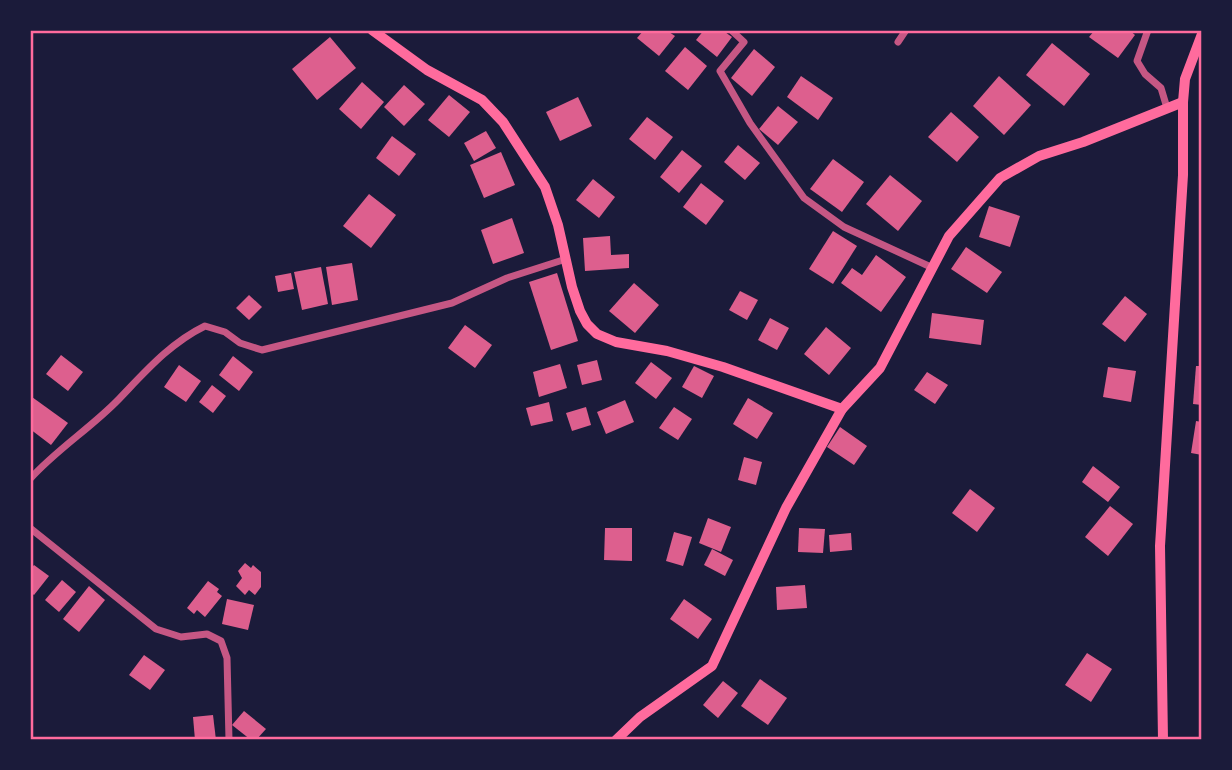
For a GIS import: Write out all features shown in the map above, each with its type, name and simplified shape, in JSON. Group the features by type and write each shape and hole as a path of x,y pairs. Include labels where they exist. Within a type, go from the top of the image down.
{"main road":[{"path":"372,30 427,69 482,100 503,122 545,187 558,225 580,311 597,334 616,342 667,351 723,367 842,409"},
{"path":"1163,740 1160,546 1183,175 1183,102 1185,79 1202,34"},
{"path":"616,740 640,717 712,666 786,508 842,409 880,368 949,236 1000,178 1039,156 1083,142 1183,102"}],"street":[{"path":"731,30 744,42 720,72 750,123 804,198 844,226 933,268"},
{"path":"898,42 906,30"},
{"path":"1148,30 1137,61 1145,74 1161,88 1167,108"},
{"path":"30,479 118,400 155,362 192,332 205,326 225,332 240,343 262,350 452,303 507,278 566,259"},
{"path":"30,528 156,629 181,637 207,634 221,641 227,658 229,740"}],"building":[{"path":"644,30 666,30 675,36 659,56 637,38"},
{"path":"704,30 722,30 732,37 717,57 696,40"},
{"path":"1095,30 1129,30 1135,35 1118,58 1089,37"},
{"path":"330,37 356,68 317,100 292,69"},
{"path":"1052,43 1090,74 1064,106 1026,75"},
{"path":"685,47 707,66 688,90 665,71"},
{"path":"754,49 775,67 752,96 731,78"},
{"path":"801,76 833,98 818,120 787,97"},
{"path":"999,76 1031,105 1004,135 973,106"},
{"path":"362,82 384,102 361,129 339,109"},
{"path":"404,85 425,104 404,126 384,107"},
{"path":"449,95 470,112 449,137 428,120"},
{"path":"578,97 592,126 560,141 546,112"},
{"path":"778,106 798,122 778,145 759,129"},
{"path":"951,112 979,137 957,162 928,137"},
{"path":"647,117 673,137 655,160 629,139"},
{"path":"486,131 496,148 474,161 464,143"},
{"path":"392,136 416,154 399,176 376,158"},
{"path":"738,145 760,163 745,180 724,162"},
{"path":"682,150 702,166 679,193 660,177"},
{"path":"501,152 515,185 484,198 470,165"},
{"path":"833,159 864,182 842,212 810,189"},
{"path":"890,175 922,201 898,231 866,204"},
{"path":"593,179 615,197 599,218 576,200"},
{"path":"701,183 724,201 706,225 683,207"},
{"path":"369,194 396,215 371,248 343,226"},
{"path":"989,206 1020,216 1010,247 979,237"},
{"path":"512,218 524,253 493,264 481,230"},
{"path":"833,231 857,246 833,284 809,269"},
{"path":"610,236 611,255 629,254 629,268 585,271 583,238"},
{"path":"966,247 1002,272 987,293 951,269"},
{"path":"876,255 906,277 881,312 841,283 852,268 862,275"},
{"path":"352,263 358,300 332,305 326,267"},
{"path":"321,267 328,304 302,310 294,272"},
{"path":"291,273 294,289 278,292 275,276"},
{"path":"557,273 578,341 551,350 529,282"},
{"path":"634,283 659,305 635,333 609,311"},
{"path":"740,291 758,300 747,320 729,310"},
{"path":"249,295 262,307 249,320 236,308"},
{"path":"1125,296 1147,314 1125,342 1102,324"},
{"path":"932,313 984,320 981,345 929,338"},
{"path":"770,318 789,328 777,350 758,340"},
{"path":"465,325 492,345 475,368 448,348"},
{"path":"826,327 851,348 829,375 804,354"},
{"path":"61,355 83,372 68,391 46,374"},
{"path":"233,356 253,372 239,391 219,375"},
{"path":"597,360 602,380 582,385 577,365"},
{"path":"651,362 672,378 656,399 635,383"},
{"path":"560,364 567,388 539,397 533,372"},
{"path":"179,365 201,381 186,402 164,387"},
{"path":"694,366 714,376 702,398 682,387"},
{"path":"1196,366 1202,366 1202,405 1193,404"},
{"path":"1108,367 1136,371 1131,402 1103,397"},
{"path":"927,372 948,385 935,404 914,390"},
{"path":"212,385 226,396 213,413 199,402"},
{"path":"32,397 68,423 51,445 30,429"},
{"path":"748,398 773,413 757,439 733,424"},
{"path":"625,400 634,422 606,434 597,412"},
{"path":"549,402 553,421 531,426 526,408"},
{"path":"586,407 591,425 572,431 566,413"},
{"path":"674,407 692,419 678,440 659,428"},
{"path":"1196,421 1202,422 1202,455 1191,453"},
{"path":"840,427 867,446 854,465 827,447"},
{"path":"744,457 762,462 756,485 738,480"},
{"path":"1093,466 1120,487 1108,502 1082,482"},
{"path":"970,489 995,508 977,532 952,513"},
{"path":"1110,506 1133,524 1108,556 1085,537"},
{"path":"708,518 731,527 721,552 699,543"},
{"path":"605,528 632,528 632,561 604,560"},
{"path":"799,528 825,529 823,553 798,552"},
{"path":"674,532 692,537 683,566 666,561"},
{"path":"851,533 852,550 830,552 829,535"},
{"path":"712,549 733,560 725,576 704,565"},
{"path":"245,563 251,568 253,565 261,572 261,587 255,595 249,590 245,595 236,586 242,578 238,571"},
{"path":"34,565 49,576 34,595 30,592 30,570"},
{"path":"62,580 76,592 59,612 45,600"},
{"path":"208,581 219,589 217,592 222,596 205,617 197,610 194,614 187,608"},
{"path":"805,585 807,608 777,610 776,587"},
{"path":"89,586 105,600 79,632 63,619"},
{"path":"227,599 254,605 248,630 222,624"},
{"path":"684,599 712,619 698,639 670,619"},
{"path":"1087,653 1112,669 1091,702 1065,685"},
{"path":"144,655 165,670 150,690 129,675"},
{"path":"760,679 787,698 768,725 741,706"},
{"path":"723,681 738,693 718,718 703,705"},
{"path":"244,711 266,729 256,740 251,740 232,725"},
{"path":"213,715 216,740 195,740 193,717"}]}
